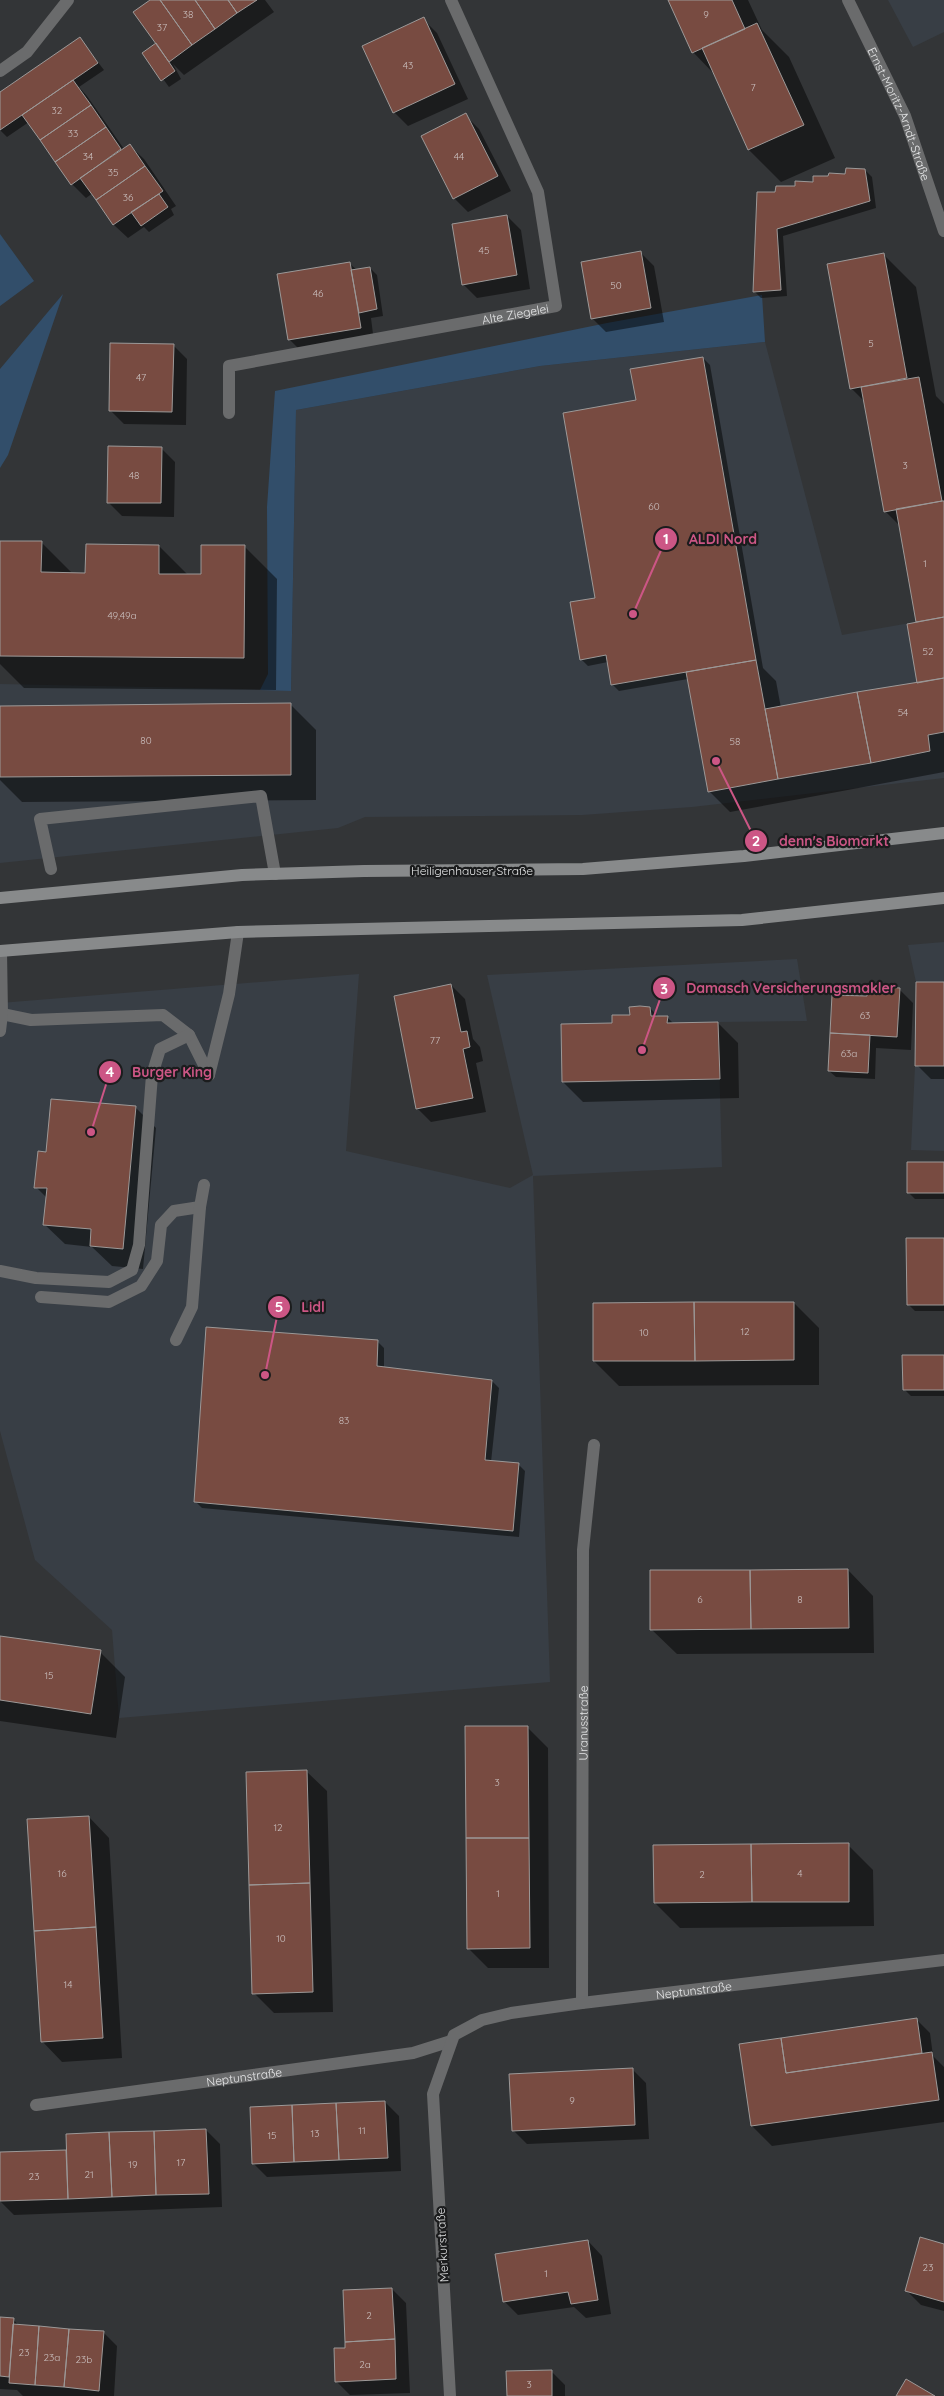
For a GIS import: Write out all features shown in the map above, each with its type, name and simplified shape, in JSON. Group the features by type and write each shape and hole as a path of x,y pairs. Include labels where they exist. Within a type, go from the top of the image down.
{"main road":[{"name":"Heiligenhauser Straße","path":"0,898 275,874 583,869 744,856 944,833"},
{"path":"0,951 238,932 742,920 944,898"}],"street":[{"path":"0,71 27,52 68,0"},
{"name":"Alte Ziegelei","path":"229,413 229,366 556,306 538,192 451,0"},
{"name":"Ernst-Moritz-Arndt-Straße","path":"848,0 905,116 944,231"},
{"path":"51,869 40,819 261,796 275,874"},
{"path":"2,1014 31,1020 163,1015 188,1035 209,1075 229,994 238,932"},
{"path":"0,951 2,1014 0,1031"},
{"path":"0,1271 36,1278 109,1282 132,1270 139,1244 152,1075 160,1049 188,1035"},
{"path":"176,1340 192,1307 200,1207 204,1185"},
{"path":"41,1297 109,1302 141,1286 157,1261 161,1225 174,1211 200,1207"},
{"name":"Uranusstraße","path":"582,2003 583,1550 594,1445"},
{"name":"Neptunstraße","path":"36,2105 413,2053 451,2041 454,2035 482,2020 582,2003 944,1960"},
{"name":"Merkurstraße","path":"450,2396 433,2094 451,2041"}],"shaded area":[{"path":"888,0 944,0 944,32 913,47"},
{"path":"0,234 34,281 0,306"},
{"path":"63,294 8,455 0,468 0,369"},
{"path":"762,295 765,342 540,366 296,410 291,691 260,690 268,674 267,507 275,391 607,323"},
{"path":"765,342 842,635 944,617 944,778 692,807 582,815 365,817 338,828 0,863 0,684 291,690 296,410 540,366"},
{"path":"944,942 944,1151 911,1150 916,982 908,945"},
{"path":"797,959 807,1021 718,1022 722,1167 533,1176 550,1682 119,1718 112,1630 35,1560 0,1431 0,1003 359,974 346,1151 510,1188 533,1175 487,975"}],"building":[{"path":"150,0 160,0 192,45 169,62 133,12"},
{"path":"160,0 195,0 215,29 192,45"},
{"path":"195,0 228,0 237,13 215,29"},
{"path":"228,0 257,0 237,13"},
{"path":"668,0 732,0 745,29 692,53"},
{"path":"424,17 455,84 393,113 362,46"},
{"path":"757,23 804,125 748,150 702,48"},
{"path":"80,37 98,63 0,130 0,92"},
{"path":"156,43 175,71 161,81 142,53"},
{"path":"73,80 91,105 40,140 22,115"},
{"path":"91,105 106,127 55,162 40,140"},
{"path":"466,113 498,176 453,199 421,136"},
{"path":"106,127 121,149 71,185 55,162"},
{"path":"130,144 145,166 96,200 80,178"},
{"path":"145,166 163,191 113,225 96,200"},
{"path":"846,168 865,169 870,201 777,229 781,290 753,292 757,192 775,192 776,186 795,186 795,181 813,182 813,176 828,176 829,173 845,174"},
{"path":"159,194 168,207 141,226 131,212"},
{"path":"507,215 517,275 462,285 452,224"},
{"path":"641,251 651,308 591,319 581,262"},
{"path":"884,253 907,378 850,389 827,264"},
{"path":"350,262 361,328 288,340 277,274"},
{"path":"370,267 377,309 359,313 351,270"},
{"path":"110,343 174,344 172,412 109,411"},
{"path":"703,357 756,660 611,685 606,655 580,660 570,602 595,598 563,413 636,400 630,369"},
{"path":"919,377 942,501 884,512 861,387"},
{"path":"108,446 162,447 161,503 107,503"},
{"path":"944,501 944,617 916,622 896,509"},
{"path":"0,541 42,541 41,572 85,573 86,544 159,545 159,574 201,574 201,545 245,545 244,658 0,656"},
{"path":"944,617 944,678 917,683 907,624"},
{"path":"756,660 778,779 708,792 686,672"},
{"path":"944,678 944,732 928,735 930,751 871,763 857,692"},
{"path":"857,692 871,763 778,779 765,709"},
{"path":"291,703 291,775 0,777 0,706"},
{"path":"916,982 944,982 944,1066 915,1066"},
{"path":"451,984 461,1032 467,1031 470,1047 463,1049 473,1098 416,1109 394,996"},
{"path":"867,986 900,988 897,1037 830,1033 832,995 867,996"},
{"path":"629,1007 650,1007 651,1016 668,1016 667,1023 718,1022 720,1079 562,1082 561,1024 612,1023 612,1015 630,1015"},
{"path":"830,1033 870,1035 868,1073 828,1071"},
{"path":"51,1099 136,1106 123,1249 90,1246 91,1229 43,1225 47,1188 34,1188 38,1151 46,1152"},
{"path":"907,1162 944,1162 944,1193 907,1193"},
{"path":"906,1238 944,1238 944,1305 907,1305"},
{"path":"694,1302 695,1361 593,1361 593,1303"},
{"path":"694,1302 794,1302 794,1360 695,1361"},
{"path":"206,1327 378,1340 377,1366 492,1380 485,1460 519,1463 513,1531 194,1502"},
{"path":"902,1355 944,1355 944,1390 903,1390"},
{"path":"848,1569 849,1628 751,1629 750,1570"},
{"path":"650,1570 750,1570 751,1629 650,1630"},
{"path":"0,1636 101,1650 91,1714 0,1700"},
{"path":"465,1726 528,1726 529,1838 466,1838"},
{"path":"307,1770 310,1883 249,1885 246,1772"},
{"path":"89,1816 96,1927 34,1931 27,1819"},
{"path":"466,1838 529,1838 530,1948 467,1949"},
{"path":"849,1843 849,1902 752,1902 751,1844"},
{"path":"751,1844 752,1902 654,1903 653,1845"},
{"path":"310,1883 313,1992 252,1994 249,1885"},
{"path":"96,1927 103,2038 41,2042 34,1931"},
{"path":"917,2018 922,2053 786,2073 781,2038"},
{"path":"781,2038 786,2073 932,2052 939,2100 751,2126 739,2044"},
{"path":"633,2068 635,2125 512,2131 509,2074"},
{"path":"385,2101 388,2158 339,2160 336,2103"},
{"path":"336,2103 339,2160 294,2162 292,2105"},
{"path":"292,2105 294,2162 252,2164 250,2107"},
{"path":"206,2129 209,2194 156,2195 154,2131"},
{"path":"154,2131 156,2195 112,2197 109,2132"},
{"path":"109,2132 112,2197 68,2199 66,2134"},
{"path":"66,2150 68,2199 0,2201 0,2152"},
{"path":"920,2237 944,2244 944,2302 905,2291"},
{"path":"588,2240 598,2300 571,2304 568,2292 503,2302 495,2254"},
{"path":"392,2288 395,2339 345,2342 343,2290"},
{"path":"0,2317 14,2318 9,2377 0,2376"},
{"path":"13,2324 39,2326 35,2385 9,2383"},
{"path":"39,2326 69,2329 64,2387 35,2385"},
{"path":"69,2329 104,2331 99,2391 64,2387"},
{"path":"395,2339 396,2379 335,2382 334,2348 345,2348 345,2342"},
{"path":"552,2370 552,2396 507,2396 506,2371"},
{"path":"906,2379 935,2396 896,2396"}],"place":[{"name":"ALDI Nord","path":"633,614"},
{"name":"denn's Biomarkt","path":"716,761"},
{"name":"Damasch Versicherungsmakler","path":"642,1050"},
{"name":"Burger King","path":"91,1132"},
{"name":"Lidl","path":"265,1375"}]}
